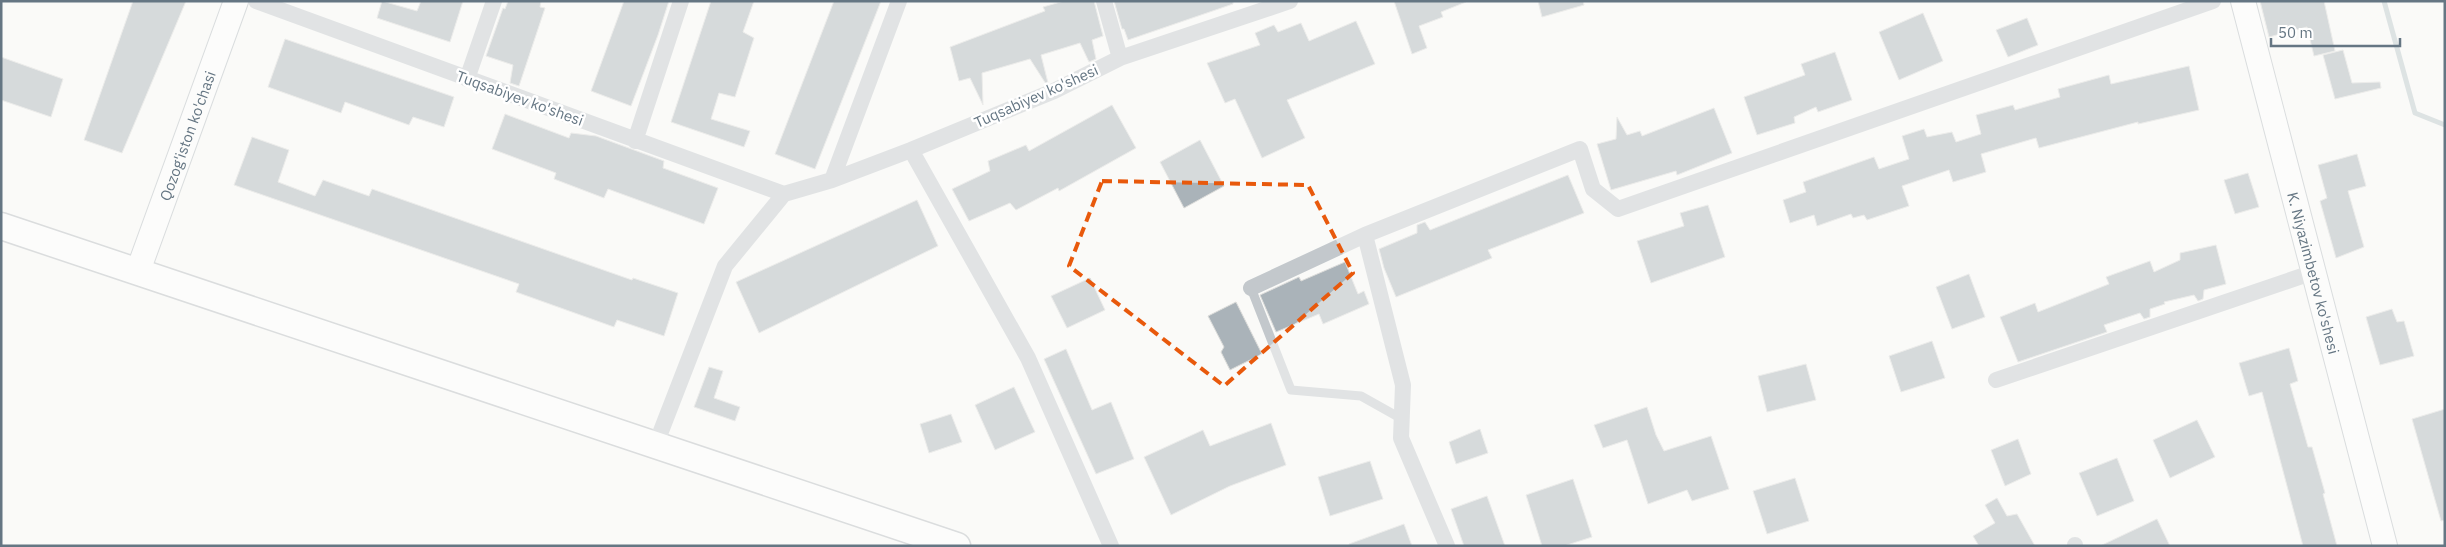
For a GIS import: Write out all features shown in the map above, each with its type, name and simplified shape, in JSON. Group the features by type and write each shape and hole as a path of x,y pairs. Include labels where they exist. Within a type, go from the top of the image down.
{"main road":[{"path":"1,226 957,546"}],"street":[{"name":"Qozog'iston ko'chasi","path":"138,271 236,1"},
{"name":"Tuqsabiyev ko'shesi","path":"256,1 784,194 832,180 911,150 1054,91 1120,58 1290,1"},
{"path":"467,79 494,1"},
{"path":"635,141 681,1"},
{"path":"832,180 899,1"},
{"path":"1104,1 1120,58"},
{"path":"1251,288 1365,235 1580,148 1593,189 1618,209 2213,1"},
{"name":"K. Niyazimbetov ko'shesi","path":"2243,1 2385,546"},
{"path":"911,150 1028,358 1111,546"},
{"path":"656,444 724,266 784,194"},
{"path":"1365,235 1403,386 1401,438 1447,546"},
{"path":"1996,380 2314,272"}],"lane":[{"path":"1251,288 1291,390 1360,396 1402,419"}],"highlighted area":[{"path":"1102,181 1308,185 1353,273 1224,386 1069,266"}],"building":[{"path":"133,1 186,1 122,153 84,140"},
{"path":"382,1 417,11 421,1 463,1 450,42 377,18"},
{"path":"508,1 541,1 540,7 545,8 519,86 510,83 513,65 486,56 503,8 505,9"},
{"path":"624,1 669,1 631,106 591,91"},
{"path":"711,1 754,1 743,32 754,38 735,97 719,93 711,119 750,131 744,147 671,122"},
{"path":"834,1 881,1 815,169 775,154"},
{"path":"1064,1 1094,1 1103,36 1092,40 1096,59 1089,62 1080,43 1041,55 1048,83 1046,84 1030,59 982,73 983,105 970,78 959,81 950,47 1045,11 1043,7"},
{"path":"1114,1 1233,1 1233,4 1128,40 1124,29 1122,29"},
{"path":"1394,1 1466,2 1441,12 1443,17 1419,26 1427,48 1412,54"},
{"path":"1538,1 1583,1 1584,5 1542,17"},
{"path":"2260,1 2324,1 2335,51 2314,56 2307,27 2269,37"},
{"path":"1923,13 1943,61 1899,80 1879,32"},
{"path":"2027,18 2038,45 2008,57 1996,30"},
{"path":"1356,21 1375,64 1287,100 1305,138 1262,158 1235,99 1225,103 1207,63 1260,45 1255,33 1274,25 1278,32 1301,23 1309,41"},
{"path":"285,39 454,97 444,127 413,117 409,125 345,102 341,113 268,87"},
{"path":"2343,50 2352,83 2380,82 2381,88 2335,99 2323,55"},
{"path":"1835,52 1852,100 1818,112 1816,107 1794,117 1795,123 1757,135 1744,97 1805,75 1801,64"},
{"path":"1,57 63,79 51,117 1,100"},
{"path":"2189,66 2199,110 2138,124 2138,122 2039,148 2036,138 1981,154 1986,172 1953,182 1949,170 1902,186 1909,206 1867,220 1864,215 1853,218 1851,214 1817,226 1814,215 1790,223 1783,200 1806,192 1803,182 1874,157 1879,169 1909,159 1902,136 1924,129 1927,137 1952,132 1956,142 1981,134 1976,115 2013,105 2015,110 2060,97 2058,89 2109,75 2111,84"},
{"path":"1112,105 1136,148 1059,191 1058,188 1016,210 1010,203 969,221 952,189 990,171 988,161 1026,145 1029,151"},
{"path":"1714,108 1732,153 1677,175 1676,171 1611,190 1597,144 1616,139 1617,117 1627,135 1640,131 1642,136"},
{"path":"505,114 569,138 571,133 596,136 664,161 663,168 718,188 704,224 608,189 604,198 554,179 556,173 492,149"},
{"path":"252,137 289,150 278,182 315,196 323,180 369,196 372,189 632,280 633,278 678,293 664,336 617,320 614,327 516,292 519,284 234,185"},
{"path":"1200,140 1224,186 1184,208 1160,162"},
{"path":"2357,154 2366,186 2348,191 2364,247 2336,258 2320,201 2327,198 2318,165"},
{"path":"2248,173 2259,207 2235,214 2224,180"},
{"path":"1568,175 1584,213 1488,250 1492,258 1396,297 1384,268 1379,249 1417,233 1417,225 1425,222 1430,230"},
{"path":"917,200 938,246 759,333 736,282"},
{"path":"1708,205 1725,257 1651,283 1637,241 1684,226 1680,213"},
{"path":"2216,245 2226,284 2204,290 2203,299 2198,301 2194,295 2164,302 2165,304 2150,309 2150,317 2144,319 2140,313 2104,325 2107,332 2018,362 2000,317 2035,303 2038,312 2109,284 2106,277 2150,261 2154,272 2180,260 2180,253"},
{"path":"1345,262 1358,294 1364,291 1369,304 1323,324 1319,314 1276,332 1260,295 1299,277 1301,281"},
{"path":"1969,274 1985,317 1952,329 1936,287"},
{"path":"1090,278 1105,310 1067,328 1051,296"},
{"path":"1236,302 1262,354 1230,370 1221,352 1224,347 1208,316"},
{"path":"2392,309 2397,322 2404,321 2414,356 2380,365 2366,317"},
{"path":"1932,341 1945,378 1901,392 1889,356"},
{"path":"2289,348 2298,381 2290,384 2308,447 2312,447 2337,546 2303,546 2262,392 2249,396 2239,363"},
{"path":"1066,349 1092,410 1111,402 1134,459 1096,474 1044,359"},
{"path":"1806,364 1816,400 1767,412 1758,376"},
{"path":"709,367 723,371 714,398 740,407 735,421 694,407"},
{"path":"1014,387 1035,432 995,450 975,405"},
{"path":"1647,407 1656,435 1664,451 1711,436 1729,489 1692,501 1687,490 1648,504 1627,440 1603,448 1594,425"},
{"path":"2445,409 2445,520 2441,521 2412,419"},
{"path":"951,414 962,442 929,453 920,424"},
{"path":"2197,420 2215,457 2170,478 2153,440"},
{"path":"1271,423 1286,465 1230,486 1171,515 1144,457 1203,430 1210,446"},
{"path":"1480,429 1488,453 1456,464 1449,442"},
{"path":"2018,439 2031,474 2005,486 1991,450"},
{"path":"2117,458 2134,501 2097,516 2079,473"},
{"path":"1370,461 1383,499 1330,516 1318,477"},
{"path":"1795,478 1809,521 1767,534 1753,491"},
{"path":"1573,479 1592,537 1564,546 1542,546 1526,495"},
{"path":"1487,496 1505,546 1464,546 1451,509"},
{"path":"1997,498 2007,516 2017,514 2035,546 1979,546 1973,536 1995,523 1985,505"},
{"path":"2157,519 2170,546 2100,546"},
{"path":"1404,524 1412,546 1349,546 1349,544"}],"waterway":[{"path":"2384,1 2415,113 2445,125"}]}
